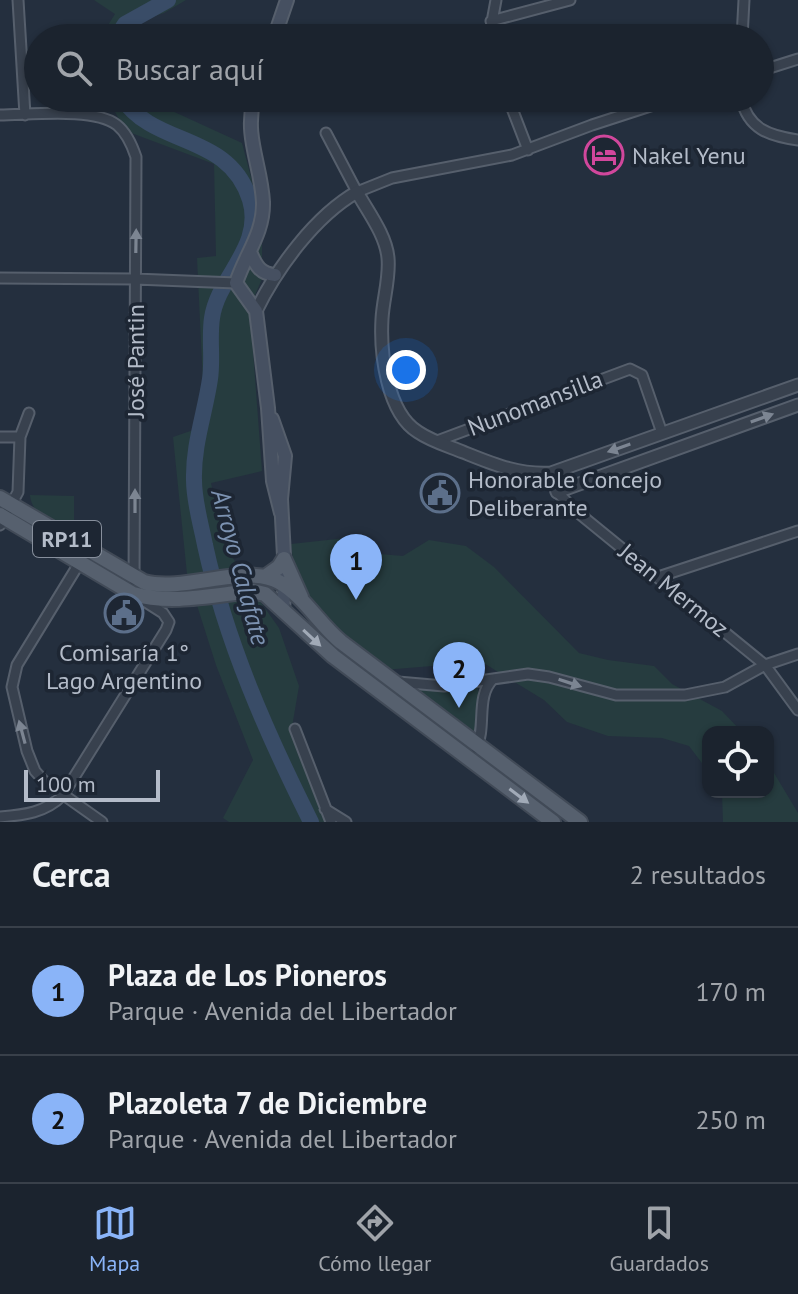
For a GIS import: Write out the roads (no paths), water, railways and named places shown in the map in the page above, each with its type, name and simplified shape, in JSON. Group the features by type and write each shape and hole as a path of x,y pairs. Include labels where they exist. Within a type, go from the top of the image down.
{"main road":[{"path":"279,24 287,0"},
{"path":"252,112 250,133 263,203 261,225 251,254 233,283 256,311 273,481 281,513 285,586 283,611"},
{"path":"251,254 256,266 266,274 275,275"},
{"name":"RP11","path":"2,515 134,586"},
{"name":"RP11","path":"2,515 80,562 134,586 154,585 180,592 256,581"},
{"path":"256,581 279,567 284,559"},
{"path":"284,559 303,603"},
{"path":"256,581 285,586 331,634 580,822"},
{"path":"256,581 265,594 333,656 553,822"}],"street":[{"path":"18,0 24,99"},
{"path":"491,24 496,0"},
{"path":"491,21 570,0"},
{"path":"743,24 744,0"},
{"path":"774,67 798,59"},
{"path":"0,115 25,115 25,112"},
{"path":"513,112 528,150"},
{"path":"256,311 275,275 325,215 357,192 392,178 487,162 632,112"},
{"path":"745,112 757,127 773,136 798,140"},
{"name":"José Pantin","path":"25,115 99,116 117,124 133,146 137,168 134,586"},
{"path":"326,133 382,237 388,258 382,333 394,402 399,414 416,431 509,470 530,474 551,473 798,385"},
{"path":"0,278 233,283"},
{"name":"Nunomansilla","path":"437,441 619,372 635,370 644,380 662,433"},
{"path":"557,492 798,405"},
{"path":"2,515 19,487 20,437 29,413"},
{"path":"706,418 712,436"},
{"path":"0,437 20,437"},
{"name":"Jean Mermoz","path":"551,473 557,492 576,511 765,665 798,710"},
{"path":"658,577 798,531"},
{"path":"80,562 17,665 12,687 27,751 35,771 102,822"},
{"path":"0,817 34,813 63,795 166,630 169,622 163,613 134,586"},
{"path":"394,682 444,686 528,674 616,695 685,695 725,687 765,665 798,654"},
{"path":"461,752 470,753 478,745 484,693 493,679"},
{"path":"295,729 331,822"},
{"path":"325,809 346,822"}],"waterway":[{"name":"Arroyo Calafate","path":"125,24 168,0"},
{"name":"Arroyo Calafate","path":"134,112 153,125 226,162 240,178 250,200 253,217 251,232 246,247 222,288 212,318 211,371 195,454 194,488 214,581 236,652 311,822"}],"place":[{"name":"Nakel Yenu","path":"604,155"},
{"name":"Honorable Concejo Deliberante","path":"440,493"},
{"name":"Plaza de Los Pioneros","path":"356,600"},
{"name":"Comisaría 1° Lago Argentino","path":"124,613"},
{"name":"Plazoleta 7 de Diciembre","path":"459,708"}]}
